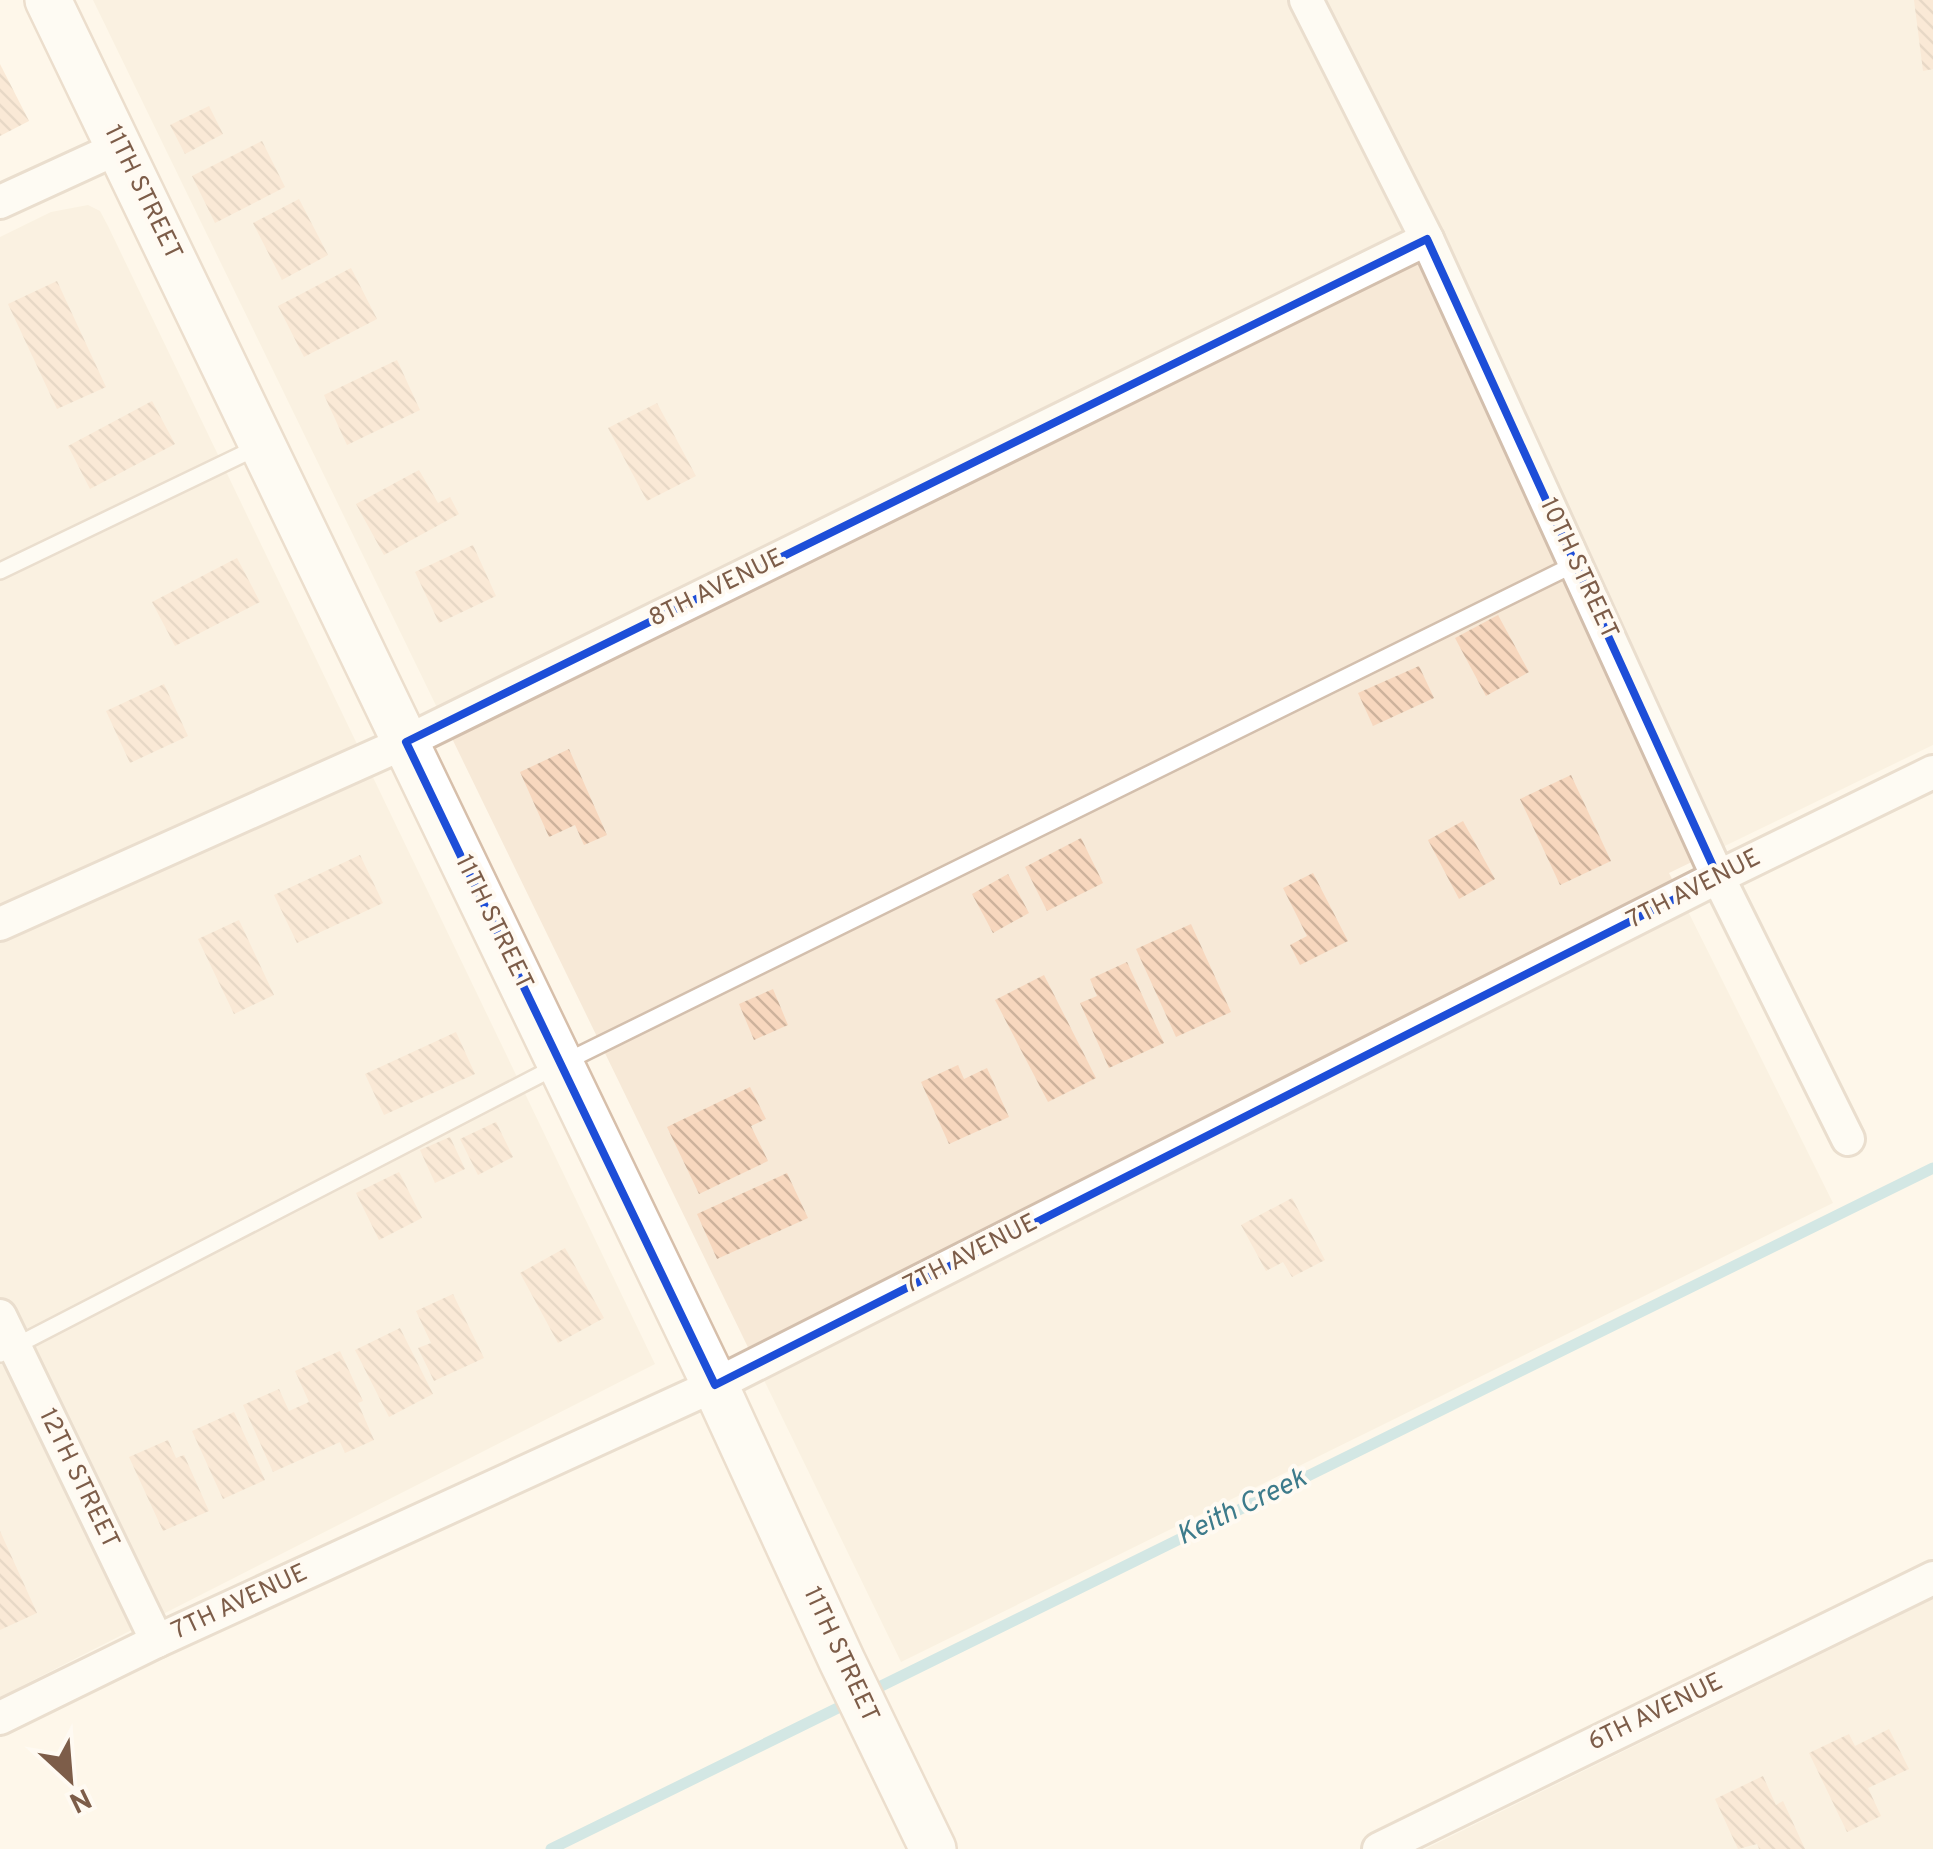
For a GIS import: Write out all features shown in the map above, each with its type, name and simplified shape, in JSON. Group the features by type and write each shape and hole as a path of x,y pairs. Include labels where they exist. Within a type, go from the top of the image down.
{"main road":[{"name":"11TH STREET","path":"48,0 715,1384 842,1661 934,1849"}],"street":[{"name":"10TH STREET","path":"1306,0 1427,239 1718,877 1848,1139"},
{"path":"0,202 120,147"},
{"name":"8TH AVENUE","path":"0,924 406,742 1427,239"},
{"name":"7TH AVENUE","path":"0,1718 156,1641 715,1384 1933,772"},
{"name":"12TH STREET","path":"0,1316 7,1350 156,1641"},
{"name":"6TH AVENUE","path":"1379,1849 1933,1578"}],"lane":[{"path":"0,572 263,444"},
{"path":"7,1350 561,1064 1575,564"}],"highlighted area":[{"path":"1427,239 1718,877 715,1385 406,742"}],"shaded area":[{"path":"93,0 1933,0 1933,745 1669,873 1833,1203 901,1662"},
{"path":"88,205 100,211 108,226 655,1364 0,1697 0,237 51,212"},
{"path":"1933,1599 1933,1849 1425,1849"}],"building":[{"path":"1914,0 1933,0 1933,69 1923,71"},
{"path":"0,64 29,121 0,136"},
{"path":"209,106 223,134 185,154 170,125"},
{"path":"262,141 285,187 215,223 192,176"},
{"path":"299,199 328,255 282,280 253,223"},
{"path":"351,268 377,319 304,357 278,306"},
{"path":"57,281 106,387 57,409 8,304"},
{"path":"397,360 420,410 347,445 324,395"},
{"path":"152,401 175,444 90,489 68,446"},
{"path":"657,403 696,476 647,501 608,428"},
{"path":"419,470 438,503 450,497 459,514 384,555 356,504"},
{"path":"473,545 496,596 439,623 415,572"},
{"path":"237,558 260,602 175,646 152,602"},
{"path":"1498,615 1529,672 1486,696 1455,638"},
{"path":"1419,666 1434,698 1373,726 1358,693"},
{"path":"164,684 188,736 130,763 106,711"},
{"path":"569,749 607,835 584,845 575,825 549,837 520,772"},
{"path":"1571,775 1611,861 1560,885 1520,799"},
{"path":"1463,821 1495,879 1459,899 1428,840"},
{"path":"1081,838 1103,883 1047,911 1025,867"},
{"path":"360,855 383,903 297,943 274,895"},
{"path":"1313,873 1348,941 1300,965 1290,945 1307,936 1283,888"},
{"path":"1008,874 1029,913 993,933 972,894"},
{"path":"239,920 274,995 234,1014 198,939"},
{"path":"1191,924 1231,1012 1176,1037 1136,949"},
{"path":"1127,962 1164,1043 1109,1068 1080,1003 1097,996 1090,979"},
{"path":"1044,975 1096,1078 1048,1102 995,1000"},
{"path":"773,989 788,1025 754,1040 739,1004"},
{"path":"456,1032 475,1074 384,1115 365,1074"},
{"path":"958,1065 964,1079 987,1068 1009,1117 949,1144 921,1082"},
{"path":"750,1087 766,1119 751,1126 768,1161 699,1194 667,1127"},
{"path":"496,1122 513,1157 478,1175 460,1139"},
{"path":"450,1137 465,1169 435,1183 420,1150"},
{"path":"399,1172 422,1218 379,1240 356,1193"},
{"path":"787,1173 808,1218 717,1259 697,1214"},
{"path":"1292,1198 1325,1260 1292,1277 1283,1262 1266,1271 1241,1225"},
{"path":"565,1248 604,1318 558,1343 520,1273"},
{"path":"453,1294 484,1358 434,1381 418,1348 431,1343 416,1311"},
{"path":"400,1328 433,1394 389,1417 355,1350"},
{"path":"340,1351 363,1401 358,1403 374,1440 345,1453 340,1442 273,1472 243,1405 279,1389 289,1411 309,1402 295,1371"},
{"path":"234,1412 265,1480 223,1499 192,1431"},
{"path":"168,1440 176,1458 184,1455 209,1511 163,1531 129,1457"},
{"path":"0,1531 37,1613 0,1630"},
{"path":"1889,1729 1909,1769 1868,1788 1881,1816 1847,1832 1809,1753 1849,1734 1855,1746"},
{"path":"1763,1776 1776,1805 1783,1801 1805,1849 1759,1849 1757,1844 1738,1849 1715,1799"}],"waterway":[{"name":"Keith Creek","path":"869,1692 1933,1168"},
{"name":"Keith Creek","path":"551,1849 852,1701"}]}
